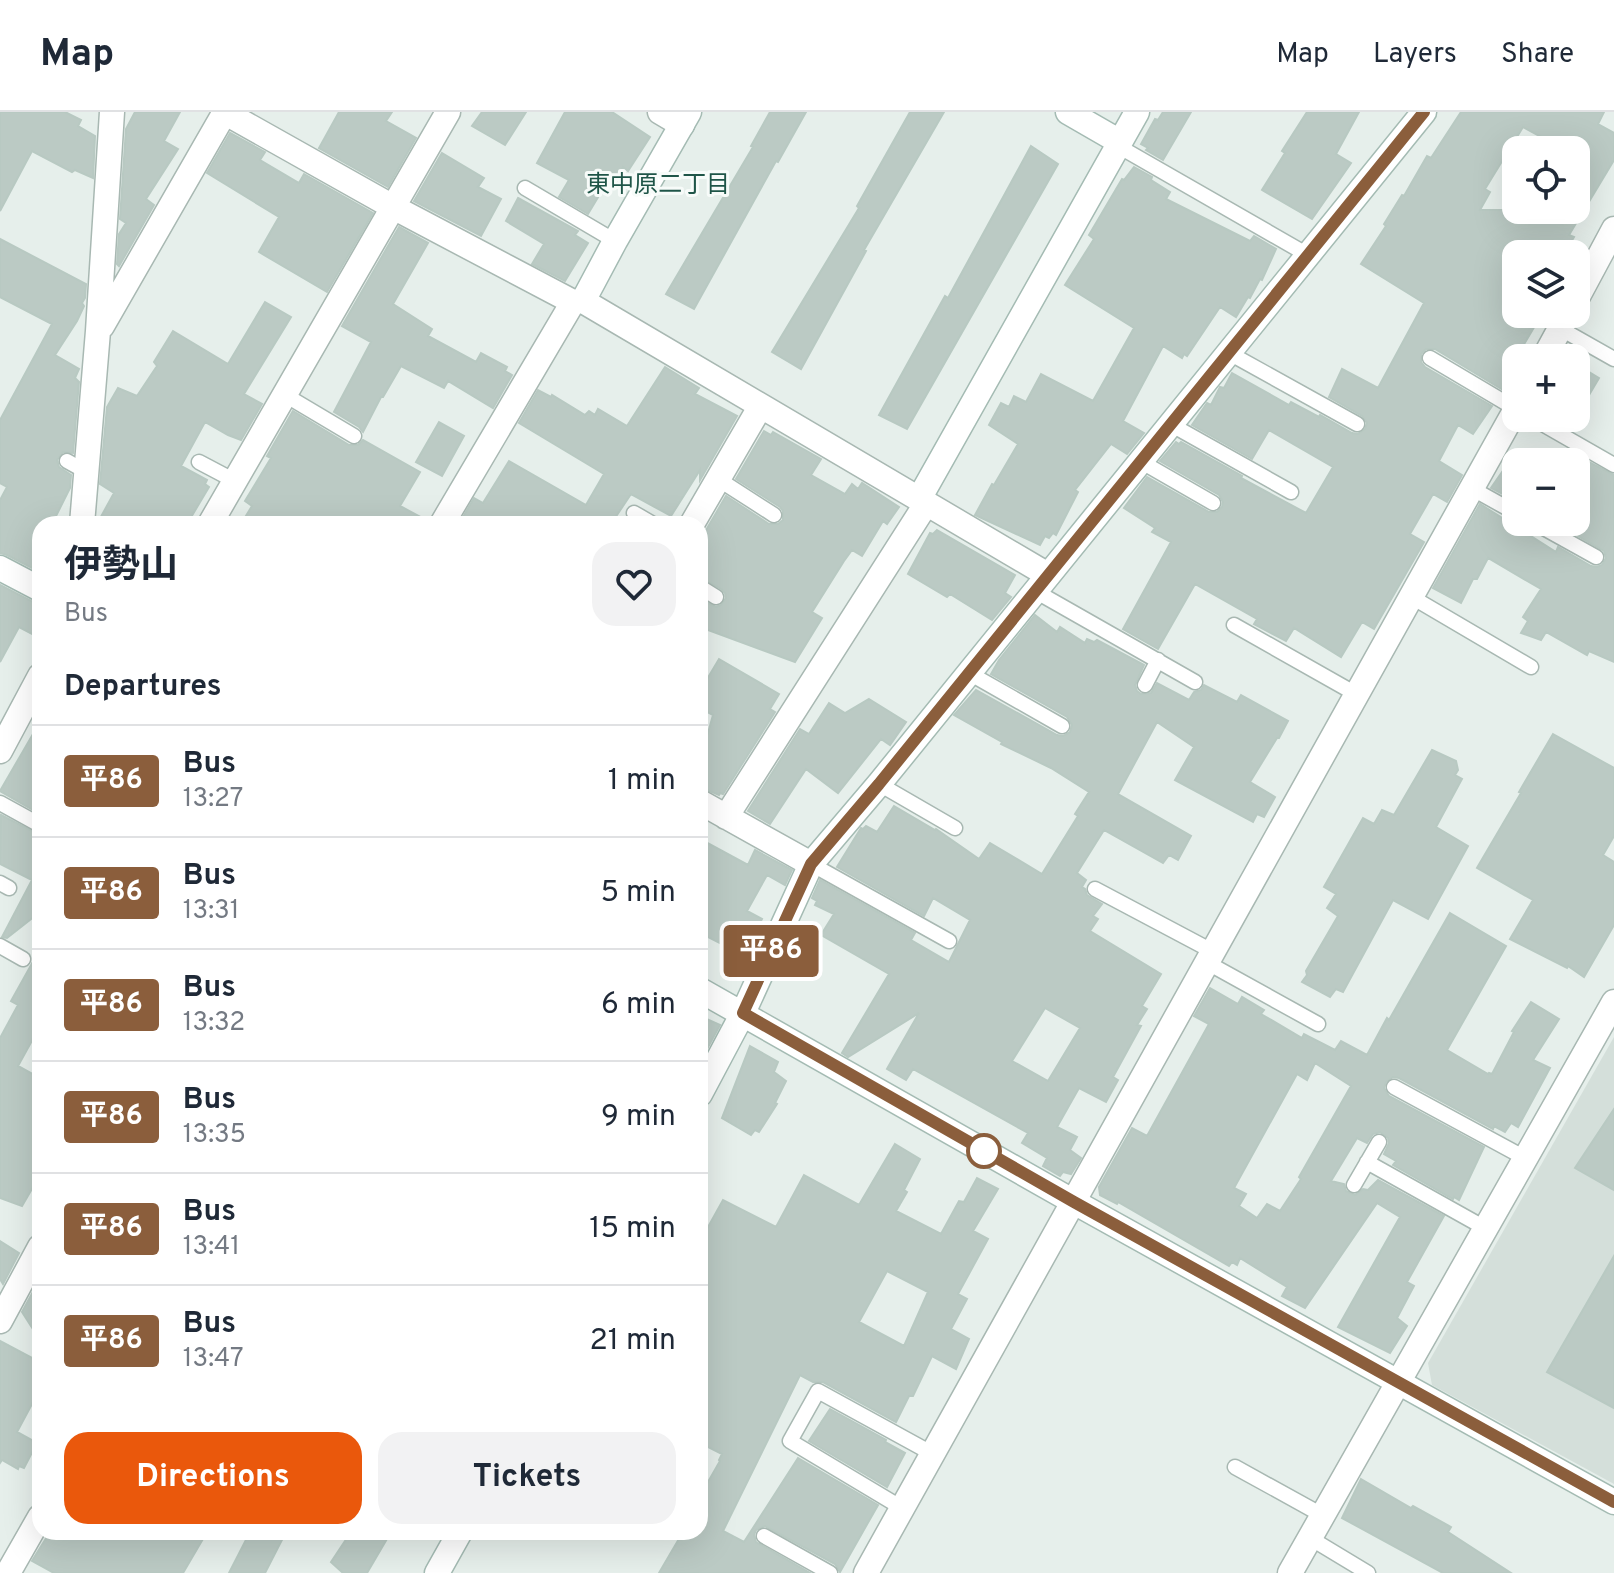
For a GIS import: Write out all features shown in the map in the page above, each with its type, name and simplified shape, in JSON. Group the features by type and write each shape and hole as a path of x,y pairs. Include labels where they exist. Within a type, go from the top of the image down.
{"street":[{"path":"81,516 76,466 98,331 112,112"},
{"path":"98,331 224,112 393,207 578,302 923,502 1041,583"},
{"path":"215,516 448,112"},
{"path":"447,516 615,241 686,118 660,112"},
{"path":"1068,112 1119,144"},
{"path":"726,817 923,502 1137,112"},
{"path":"708,1079 743,1013 811,864 1424,112"},
{"path":"1590,274 1614,229"},
{"path":"697,516 760,407"},
{"path":"866,1573 1503,432"},
{"path":"0,568 32,585"},
{"path":"0,751 32,691"},
{"path":"708,807 811,864"},
{"path":"708,994 1614,1502"},
{"path":"1290,1573 1614,1002"},
{"path":"0,1321 32,1262"},
{"path":"17,1570 32,1535"},
{"path":"437,1573 456,1540"}],"lane":[{"path":"1119,144 1308,255"},
{"path":"525,188 615,241"},
{"path":"1573,328 1614,359"},
{"path":"1229,353 1357,424"},
{"path":"1430,358 1502,401"},
{"path":"285,395 354,436"},
{"path":"1170,424 1291,492"},
{"path":"1556,432 1614,465"},
{"path":"1140,461 1213,503"},
{"path":"199,462 235,481"},
{"path":"718,479 774,515"},
{"path":"1471,488 1502,505"},
{"path":"634,513 639,516"},
{"path":"1558,536 1596,557"},
{"path":"1041,583 1195,682"},
{"path":"708,592 716,597"},
{"path":"1410,596 1531,667"},
{"path":"1234,625 1356,694"},
{"path":"1145,685 1158,660"},
{"path":"969,673 1062,726"},
{"path":"879,784 955,828"},
{"path":"0,803 32,821"},
{"path":"811,864 949,941"},
{"path":"1095,889 1318,1024"},
{"path":"0,946 23,959"},
{"path":"1394,1087 1525,1158"},
{"path":"1354,1185 1379,1142"},
{"path":"1367,1162 1485,1228"},
{"path":"902,1508 790,1441 818,1391 933,1454"},
{"path":"1235,1467 1322,1515"},
{"path":"764,1536 830,1573"},
{"path":"1310,1538 1368,1573"}],"shaded area":[{"path":"1614,1037 1614,1484 1432,1385 1428,1363"}],"building":[{"path":"0,112 65,112 81,120 78,126 95,136 93,178 75,170 72,172 32,151 0,211"},
{"path":"135,112 180,112 164,141 178,149 146,199 154,205 119,266 119,234 126,223 120,219 126,129"},
{"path":"339,112 392,112 386,121 416,138 388,187 319,148"},
{"path":"482,112 526,112 505,145 472,126"},
{"path":"565,112 612,112 650,137 628,171 623,167 616,183 609,179 588,214 559,197 569,180 537,163"},
{"path":"770,112 806,112 694,309 666,294 753,147"},
{"path":"910,112 944,112 864,250 801,369 772,352 859,208 857,206"},
{"path":"1163,112 1191,112 1163,160 1141,144 1155,119 1158,120"},
{"path":"1307,112 1359,112 1336,154 1351,163 1312,219 1262,190"},
{"path":"1461,112 1604,112 1598,124 1614,133 1614,160 1590,200 1590,136 1539,136 1523,127 1517,136 1502,136 1502,161 1485,189 1490,192 1480,210 1502,210 1502,224 1576,224 1569,235 1574,237 1572,240 1502,240 1502,328 1534,328 1524,344 1502,344 1502,389 1435,349 1426,349 1421,354 1425,367 1492,406 1473,434 1458,425 1439,461 1462,475 1447,502 1433,494 1410,534 1424,542 1374,629 1362,622 1341,657 1294,628 1286,641 1254,624 1257,619 1195,584 1158,649 1123,629 1171,542 1152,532 1155,528 1124,508 1147,477 1209,512 1217,512 1222,507 1219,495 1160,461 1176,442 1306,513 1333,467 1269,430 1252,459 1192,425 1207,403 1211,405 1232,373 1289,405 1291,402 1352,433 1358,434 1365,429 1367,423 1362,416 1329,397 1342,369 1378,388 1424,303 1361,264 1427,156 1431,158"},
{"path":"230,133 265,152 260,160 299,183 304,174 373,213 327,292 259,252 279,217 207,173"},
{"path":"1031,146 1058,164 907,429 879,415 945,296 948,298"},
{"path":"442,153 484,178 478,187 501,199 481,236 414,201"},
{"path":"1134,167 1170,192 1166,199 1250,241 1254,236 1276,249 1262,280 1236,317 1220,307 1187,356 1184,354 1182,358 1163,346 1123,421 1144,433 1127,454 1111,444 1075,490 1078,492 1056,535 1045,536 1040,545 975,515 1018,444 989,425 1001,403 1009,407 1014,396 1026,402 1041,374 1093,401 1134,328 1065,285 1094,239 1089,235 1122,179"},
{"path":"518,198 578,231 575,235 588,243 565,281 532,264 544,244 506,221"},
{"path":"399,227 428,243 393,304 432,329 428,336 476,362 481,353 507,367 505,371 512,375 493,408 448,381 444,388 401,366 363,432 334,412 371,342 342,326"},
{"path":"0,239 86,284 84,306 55,355 79,369 75,378 79,382 73,453 63,452 57,460 59,467 71,475 70,488 56,516 32,516 32,568 0,553 0,500 7,487 0,483 0,420 52,324 0,297"},
{"path":"265,302 291,317 244,394 262,404 241,440 205,422 181,466 207,480 205,484 209,487 192,516 101,516 114,493 100,484 107,407 118,388 137,396 157,366 154,362 173,331 228,364"},
{"path":"665,367 699,388 695,394 737,416 700,480 700,470 671,516 631,494 616,516 464,516 474,498 483,503 509,461 586,505 604,474 519,423 538,390 585,415 589,411 595,415 598,409 627,426"},
{"path":"1590,373 1599,378 1590,393"},
{"path":"293,411 349,445 358,445 363,440 420,472 400,506 419,516 246,516 252,506 245,501 271,458 267,456"},
{"path":"439,422 464,436 442,476 416,462"},
{"path":"764,431 771,435 773,432 821,459 811,475 845,494 852,484 858,489 862,483 899,507 887,524 883,521 862,556 852,550 844,561 812,612 822,618 795,662 708,630 708,603 716,607 726,598 721,589 708,582 708,527 726,496 769,524 778,524 783,520 780,507 736,479"},
{"path":"1590,463 1614,475 1614,662 1589,651 1587,655 1546,632 1541,640 1521,633 1528,621 1523,617 1541,589 1488,558 1461,603 1433,588 1480,504 1502,518 1502,536 1531,536 1556,552 1558,547 1597,567 1606,558 1604,551 1578,536 1590,536"},
{"path":"1502,472 1502,494 1491,488"},
{"path":"937,530 1015,575 1005,593 1011,597 992,620 950,594 947,597 908,574 930,533"},
{"path":"0,585 32,601 32,634 19,627 0,662"},
{"path":"1035,615 1057,632 1060,627 1085,643 1087,639 1097,640 1144,665 1135,685 1141,694 1151,693 1157,683 1189,700 1204,685 1237,702 1241,695 1288,721 1250,782 1275,797 1264,817 1257,814 1253,822 1175,780 1194,747 1157,722 1118,794 1191,836 1178,860 1169,855 1163,863 1104,830 1077,873 1086,880 1082,887 1087,895 1102,904 1093,916 1098,919 1090,931 1161,974 1142,1006 1147,1009 1137,1025 1141,1026 1113,1077 1118,1080 1106,1102 1079,1088 1057,1127 1077,1137 1070,1150 1081,1158 1071,1174 1063,1172 1060,1176 1043,1166 1047,1158 1022,1143 1028,1133 913,1069 906,1080 887,1069 919,1013 848,1057 842,1053 889,974 821,935 834,914 815,905 817,901 812,898 820,880 915,933 911,940 949,962 970,920 933,898 924,916 837,867 861,828 866,826 877,832 894,806 936,829 979,859 990,843 1042,874 1089,792 954,715 976,690 1057,735 1070,732 1072,725 1067,717 991,674","holes":["1045,1008 1080,1028 1048,1081 1012,1061"]},
{"path":"719,659 779,694 770,709 775,712 723,794 719,795 708,790 708,733 713,715 708,712 708,678"},
{"path":"869,699 906,722 890,745 881,739 838,793 806,769 770,824 748,811 800,729 809,734 829,703 845,713"},
{"path":"1553,734 1614,768 1614,836 1603,855 1614,862 1614,925 1584,977 1568,966 1510,939 1533,900 1477,868"},
{"path":"32,736 32,809 0,791"},
{"path":"1432,750 1456,761 1458,770 1455,775 1462,779 1436,827 1468,846 1428,919 1393,900 1343,992 1336,989 1330,997 1302,982 1338,916 1327,908 1336,894 1324,887 1363,818 1374,824 1382,810 1394,815"},
{"path":"1,815 32,831 32,880 0,864"},
{"path":"708,843 748,865 755,850 792,870 785,885 767,875 747,911 762,919 743,955 708,937"},
{"path":"32,880 32,918 7,938 2,937"},
{"path":"1450,913 1506,946 1447,1050 1492,1074 1512,1031 1531,1002 1559,1019 1533,1060 1550,1068 1518,1127 1511,1123 1505,1132 1494,1126 1493,1129 1399,1078 1393,1077 1386,1082 1384,1088 1389,1096 1484,1147 1459,1200 1393,1165 1396,1161 1384,1154 1388,1138 1380,1132 1373,1134 1367,1143 1357,1138 1331,1181 1344,1184 1346,1191 1355,1195 1363,1189 1368,1190 1378,1180 1444,1216 1407,1282 1414,1286 1397,1318 1407,1326 1390,1353 1338,1327 1400,1217 1377,1203 1305,1308 1282,1296 1287,1287 1240,1258 1237,1265 1232,1262 1229,1266 1118,1202 1100,1195 1099,1187 1132,1128 1147,1136 1209,1024 1194,1016 1210,988 1238,1004 1242,997 1264,1010 1261,1014 1302,1038 1304,1034 1335,1050 1341,1041 1367,1055 1387,1018 1389,1020","holes":["1315,1063 1351,1086 1299,1177 1301,1179 1280,1211 1267,1204 1257,1218 1239,1206 1246,1194 1234,1188 1297,1074 1307,1080"]},
{"path":"32,963 32,1041 18,1066 32,1074 32,1189 22,1206 0,1198 0,1038 18,1005 11,1001"},
{"path":"708,1020 720,1025 708,1047"},
{"path":"750,1046 778,1062 774,1072 786,1081 777,1104 759,1132 755,1130 751,1135 722,1118"},
{"path":"1614,1109 1614,1190 1575,1168"},
{"path":"895,1144 920,1159 896,1211 941,1234 959,1201 964,1202 977,1178 998,1189 973,1231 988,1239 958,1294 967,1299 951,1329 969,1339 956,1369 932,1356 913,1396 909,1396 896,1422 823,1382 813,1382 800,1375 723,1531 744,1542 798,1458 878,1505 840,1572 835,1564 765,1526 756,1530 756,1542 810,1573 659,1573 678,1540 708,1540 708,1482 722,1454 708,1447 708,1227 723,1200 776,1227 804,1175 859,1205","holes":["887,1271 928,1292 904,1346 859,1322"]},
{"path":"0,1241 19,1253 3,1284 0,1279"},
{"path":"1614,1256 1614,1408 1547,1372"},
{"path":"32,1294 32,1328 22,1312"},
{"path":"0,1341 32,1358 32,1404 17,1432 32,1440 32,1453 24,1468 19,1466 18,1469 2,1460 0,1463"},
{"path":"830,1409 905,1453 887,1487 809,1441"},
{"path":"1361,1479 1451,1527 1448,1532 1511,1573 1443,1573 1342,1518"},
{"path":"45,1540 202,1540 183,1573 54,1573 32,1561"},
{"path":"246,1540 282,1540 265,1573 229,1573"},
{"path":"346,1540 386,1540 367,1573 343,1573 331,1562"}],"bus line":[{"name":"平86","path":"1424,112 811,864 743,1013 1074,1202 1614,1502"}],"district":[{"name":"東中原二丁目","path":"658,184"}]}
